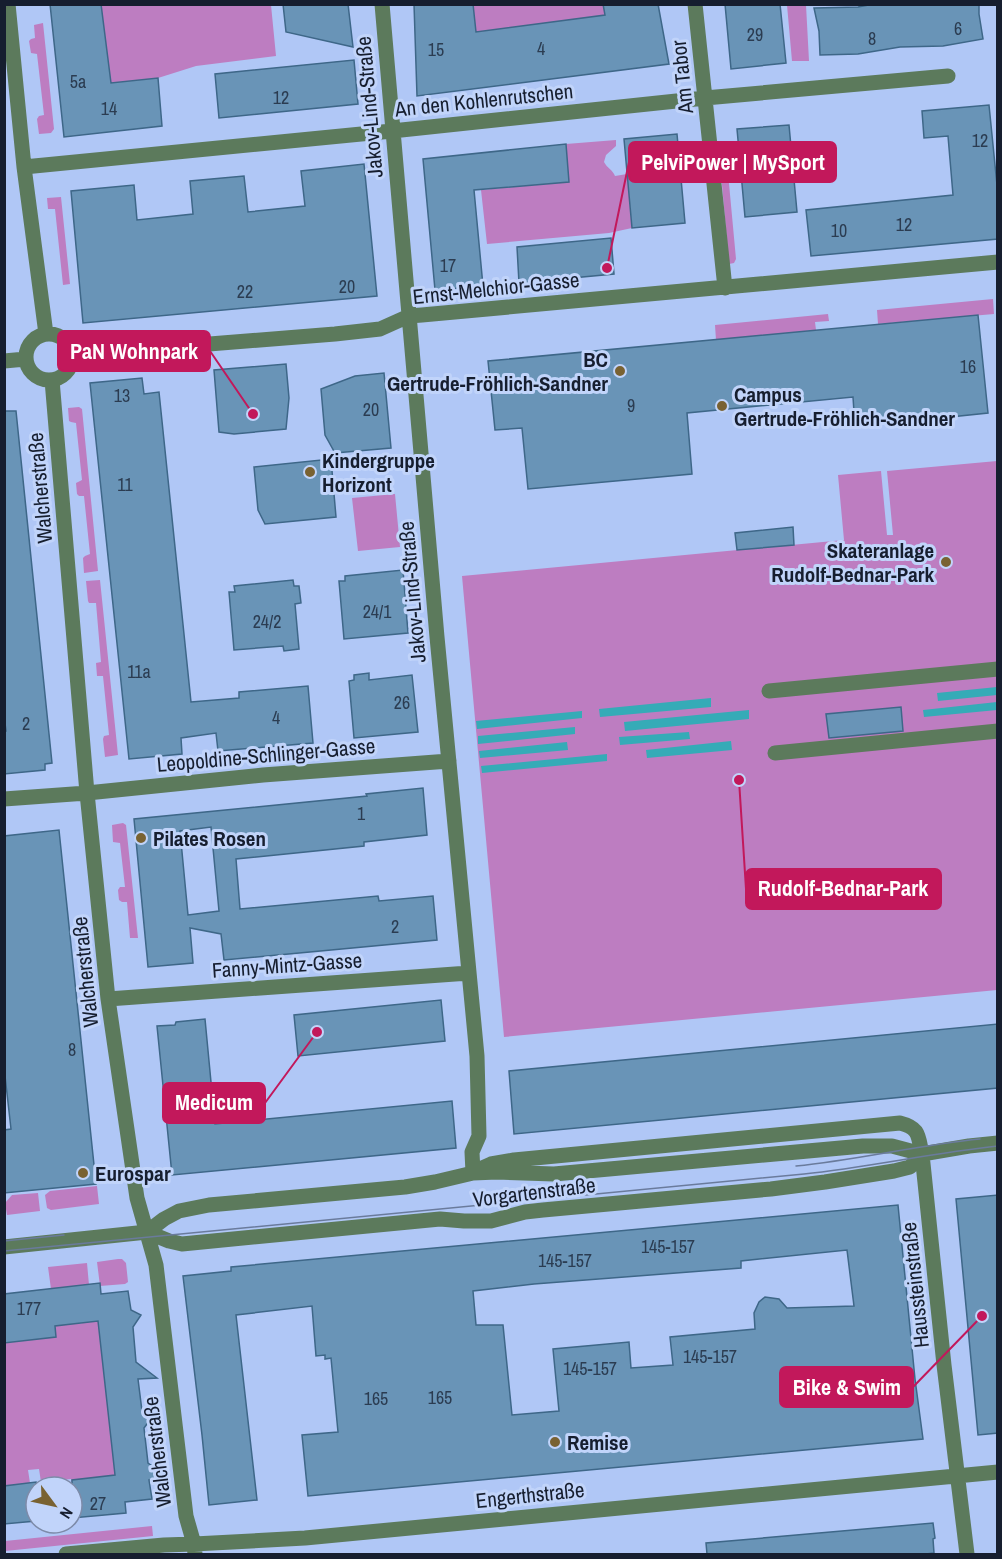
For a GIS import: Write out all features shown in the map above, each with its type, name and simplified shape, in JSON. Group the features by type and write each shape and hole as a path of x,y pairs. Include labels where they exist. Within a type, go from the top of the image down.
{"street":[{"path":"8,4 24,167 46,334"},
{"name":"Jakov-Lind-Straße","path":"382,4 448,761 477,1056 479,1137 472,1152 473,1173"},
{"name":"Am Tabor","path":"695,4 725,288"},
{"name":"An den Kohlenrutschen","path":"24,167 705,98 948,76"},
{"name":"Ernst-Melchior-Gasse","path":"72,355 358,332 380,329 409,316 998,262"},
{"path":"56,334 70,346 72,355 72,364 60,377 52,380 43,379 29,368 27,350 38,336 56,334"},
{"path":"4,361 27,359"},
{"name":"Walcherstraße","path":"52,380 87,793 108,999 137,1198 156,1265 186,1516 195,1550"},
{"path":"769,691 998,669"},
{"path":"775,753 998,731"},
{"name":"Leopoldine-Schlinger-Gasse","path":"4,799 263,775 448,761"},
{"name":"Fanny-Mintz-Gasse","path":"108,999 469,973"},
{"name":"Haussteinstraße","path":"473,1173 492,1164 514,1160 900,1123 915,1129 922,1154 967,1554"},
{"name":"Vorgartenstraße","path":"147,1232 179,1211 209,1205 405,1187 473,1173 554,1174 863,1146 892,1146 922,1154 998,1143"},
{"name":"Vorgartenstraße","path":"4,1247 147,1232 182,1244 440,1219 491,1221 525,1212 825,1182 910,1167 922,1154"},
{"name":"Engerthstraße","path":"66,1554 164,1545 195,1550 998,1472"}],"shaded area":[{"path":"101,5 271,5 276,56 196,66 158,78 111,83"},
{"path":"473,5 603,5 605,15 476,32"},
{"path":"787,5 806,5 809,61 792,61"},
{"path":"43,23 54,129 51,133 39,134 37,119 44,115 37,54 31,53 29,41 35,38 34,25"},
{"path":"616,140 616,146 606,155 604,162 615,176 627,174 632,228 609,233 487,244 481,190 568,182 566,144"},
{"path":"720,162 727,162 736,259 734,263 729,264"},
{"path":"61,197 70,284 63,285 55,209 48,209 47,198"},
{"path":"993,299 994,314 878,324 877,310"},
{"path":"828,314 829,321 815,322 816,330 716,340 715,325"},
{"path":"68,408 82,409 98,571 84,573 83,558 90,554 84,496 77,494 76,483 82,480 76,423 69,421"},
{"path":"997,461 997,990 504,1037 462,576 844,540 838,475 881,471 887,535 893,535 887,471"},
{"path":"395,494 400,547 358,551 352,498"},
{"path":"100,580 118,755 105,757 103,739 104,736 109,735 103,676 97,676 96,663 101,662 96,603 88,601 86,581"},
{"path":"997,687 997,695 938,701 937,693"},
{"path":"711,698 711,707 600,717 599,709"},
{"path":"997,702 997,710 924,717 923,710"},
{"path":"749,710 749,719 625,731 624,722"},
{"path":"582,711 582,718 477,729 476,721"},
{"path":"575,727 575,734 478,744 478,736"},
{"path":"689,732 690,739 620,745 619,737"},
{"path":"731,741 732,750 647,758 646,750"},
{"path":"567,742 568,750 480,758 479,751"},
{"path":"607,754 607,761 482,773 481,766"},
{"path":"123,823 126,825 138,938 130,938 127,902 119,900 118,890 120,887 125,887 120,843 113,842 112,825"},
{"path":"97,1186 99,1204 51,1210 47,1208 45,1195 50,1191"},
{"path":"38,1193 40,1211 7,1215 5,1203 12,1195"},
{"path":"118,1259 126,1263 128,1282 100,1286 97,1262"},
{"path":"87,1263 89,1285 51,1289 48,1267"},
{"path":"103,1317 121,1479 84,1483 84,1475 40,1475 39,1469 28,1470 29,1475 24,1475 24,1484 5,1486 4,1343 56,1337 55,1322 75,1324 83,1323 83,1319"},
{"path":"152,1526 153,1536 5,1551 5,1541 84,1535 84,1533"}],"building":[{"path":"50,4 101,4 111,83 158,78 162,126 64,137"},
{"path":"283,4 348,4 353,47 286,32"},
{"path":"414,4 473,4 476,32 605,15 603,4 658,4 669,64 417,96"},
{"path":"725,4 780,4 786,63 731,69"},
{"path":"874,4 979,4 983,39 943,46 900,47 858,54 820,55 819,31 814,8 858,7"},
{"path":"354,60 358,104 219,118 215,74"},
{"path":"989,105 998,195 998,239 811,256 806,210 953,195 948,136 924,138 922,111"},
{"path":"789,125 797,212 745,217 737,129"},
{"path":"677,134 685,223 632,228 624,139"},
{"path":"566,144 569,182 474,190 483,286 435,290 423,159"},
{"path":"364,164 377,296 83,323 71,191 134,185 137,220 193,214 190,181 244,176 248,212 305,206 301,171"},
{"path":"611,238 614,274 519,283 517,247"},
{"path":"978,315 988,413 855,427 853,397 687,413 692,474 528,489 522,428 495,430 488,361"},
{"path":"286,364 289,398 286,429 234,434 219,432 214,370"},
{"path":"384,373 391,448 335,453 325,435 321,389 355,376"},
{"path":"142,378 144,394 159,392 191,702 239,698 239,692 308,686 313,743 218,751 216,733 181,738 182,754 129,759 90,383"},
{"path":"4,411 16,411 52,763 45,764 45,770 4,774 4,731 6,731 4,715"},
{"path":"331,459 336,517 265,524 258,510 254,467"},
{"path":"793,527 794,545 737,550 735,533"},
{"path":"403,570 408,633 344,639 339,581 345,581 345,576"},
{"path":"293,580 294,586 299,586 301,603 295,604 299,649 284,651 283,646 234,650 229,592 235,592 234,586"},
{"path":"369,673 369,680 412,675 418,732 354,738 349,681 354,680 354,675"},
{"path":"901,707 903,731 829,738 826,714"},
{"path":"423,788 427,835 364,842 364,846 236,859 240,909 378,896 379,901 433,896 437,940 224,960 221,934 190,928 193,963 148,967 134,819 367,796 366,794","holes":["211,827 219,911 188,915 180,831"]},
{"path":"59,830 96,1184 4,1193 4,1130 11,1129 4,1067 4,836"},
{"path":"441,1000 445,1041 298,1056 294,1015"},
{"path":"205,1019 215,1124 452,1101 456,1148 172,1175 157,1026"},
{"path":"998,1024 998,1088 514,1134 509,1071"},
{"path":"998,1195 998,1433 978,1435 956,1199"},
{"path":"898,1205 923,1439 308,1496 302,1435 338,1432 331,1358 325,1359 325,1355 316,1356 312,1306 236,1315 257,1500 209,1505 183,1276 231,1271 231,1267","holes":["847,1250 854,1306 787,1308 779,1299 765,1297 759,1302 754,1313 755,1329 670,1337 673,1365 631,1368 629,1342 553,1349 559,1411 512,1415 503,1325 476,1325 473,1291 741,1268 741,1261"]},
{"path":"100,1283 101,1294 128,1291 131,1310 141,1315 133,1327 136,1362 157,1378 138,1379 142,1411 158,1409 144,1428 148,1463 158,1470 153,1480 149,1480 152,1499 125,1502 126,1513 84,1517 84,1479 115,1475 98,1321 55,1326 56,1337 4,1343 4,1294"},
{"path":"24,1484 24,1522 4,1524 4,1486"},
{"path":"933,1523 934,1553 707,1554 706,1543"}],"tram line":[{"path":"796,1166 980,1139"},
{"path":"4,1251 804,1174 998,1146"},
{"path":"4,1241 64,1235"}],"place":[{"name":"PelviPower | MySport","path":"607,268"},
{"name":"BC Gertrude-Fröhlich-Sandner","path":"620,371"},
{"name":"Campus Gertrude-Fröhlich-Sandner","path":"722,406"},
{"name":"PaN Wohnpark","path":"253,414"},
{"name":"Kindergruppe Horizont","path":"310,472"},
{"name":"Skateranlage Rudolf-Bednar-Park","path":"946,562"},
{"name":"Rudolf-Bednar-Park","path":"739,780"},
{"name":"Pilates Rosen","path":"141,838"},
{"name":"Medicum","path":"317,1032"},
{"name":"Eurospar","path":"83,1173"},
{"name":"Bike & Swim","path":"982,1316"},
{"name":"Remise","path":"555,1442"}]}
